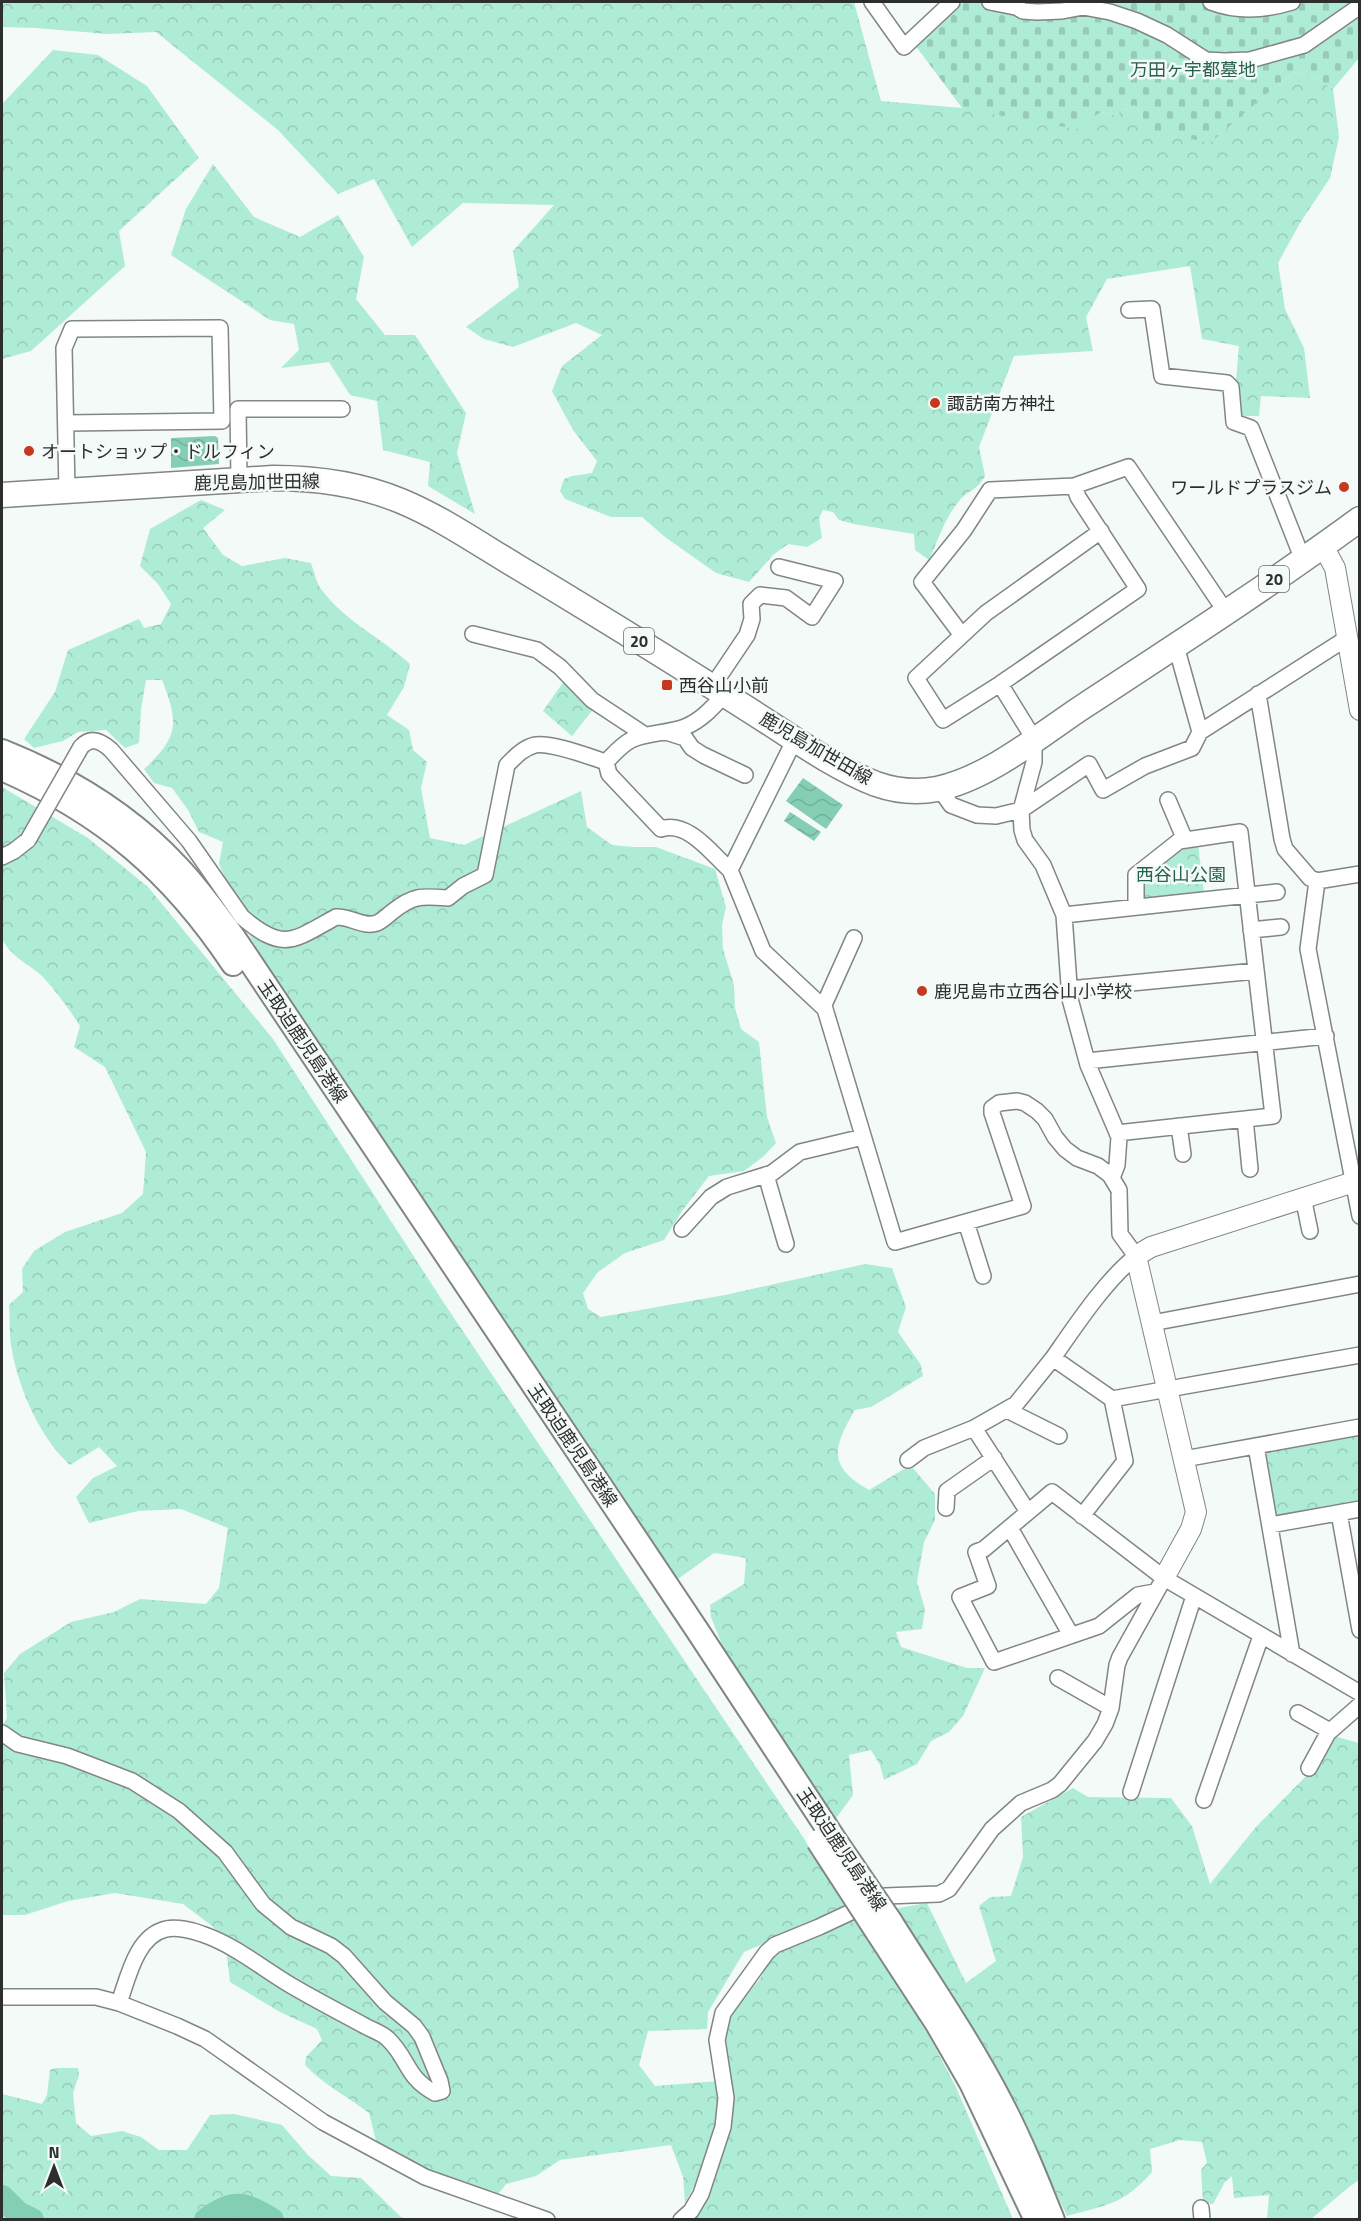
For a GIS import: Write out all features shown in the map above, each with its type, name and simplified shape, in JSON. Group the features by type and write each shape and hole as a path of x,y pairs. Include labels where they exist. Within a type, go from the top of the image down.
{"main road":[{"name":"鹿児島加世田線","path":"2,492 67,491 239,479 301,478 334,482 400,500 432,516 560,592 861,777 893,789 916,792 939,788 981,772 1176,646 1359,519"},
{"name":"玉取迫鹿児島港線","path":"2,751 78,788 117,812 150,839 202,893 246,955 461,1292 568,1451 650,1585 884,1927 1053,2220"},
{"name":"玉取迫鹿児島港線","path":"2,769 72,804 99,822 152,864 174,887 224,949 380,1182 461,1292"},
{"name":"玉取迫鹿児島港線","path":"1024,2170 1036,2220"}],"street":[{"path":"872,2 904,47 952,2"},
{"path":"990,2 1013,4 1023,10 1037,12 1083,7 1110,12 1167,35 1206,60 1225,62 1250,60 1304,45 1359,6"},
{"path":"1211,2 1236,8 1261,9 1292,2"},
{"path":"1129,310 1152,309 1162,376 1227,383 1232,387 1234,422 1251,428 1303,560"},
{"path":"66,423 222,420 220,328 72,329 64,348 67,491"},
{"path":"239,479 238,409 342,409"},
{"path":"961,634 922,582 964,530 990,490 1074,486 1128,467 1226,612"},
{"path":"1074,486 1078,496 1101,531 1138,589 1000,684 943,720 916,678 961,634 986,614 1101,531"},
{"path":"1323,546 1335,568 1359,710"},
{"path":"606,762 628,741 685,727 703,717 747,635 752,619 751,604 760,595 786,598 812,617 835,581 779,567"},
{"path":"473,633 537,650 560,667 592,700 645,735"},
{"path":"939,788 951,805 977,815 996,816 1021,810 1089,764 1103,790 1145,766 1192,748 1200,732 1347,638"},
{"path":"1176,646 1200,732"},
{"path":"1000,684 1034,739 1034,762 1021,810 1025,840 1043,865 1064,915 1070,999 1087,1061 1119,1137 1119,1155 1112,1178"},
{"path":"1258,694 1283,844 1311,878 1317,881 1359,874"},
{"path":"666,732 685,738 692,748 703,755 745,775"},
{"path":"730,870 795,738"},
{"path":"2,857 14,852 28,840 81,747 93,740 103,743 111,750 194,847 242,916 252,925 276,938 296,939 336,916 369,924 379,923 412,898 417,896 448,898 463,886 485,875 507,765 519,752 535,745 548,746 606,762"},
{"path":"606,762 609,774 661,830 669,827 680,828 694,837 730,870 763,951 825,1009 895,1242 1023,1206 992,1113 992,1108 999,1103 1022,1102 1037,1111 1065,1149 1077,1158 1098,1166 1112,1178 1119,1190 1120,1234 1136,1256 1196,1516 1117,1665 1111,1708 1105,1724 1095,1741 1060,1784 1052,1790 1021,1803 1011,1811 976,1850 949,1889 939,1894 885,1896 775,1945 767,1952 723,2013 717,2040 726,2098 723,2127 701,2194 691,2211 681,2220"},
{"path":"1168,800 1185,840"},
{"path":"1117,1133 1273,1116 1240,832 1179,841 1136,875 1136,907"},
{"path":"1317,881 1308,949 1356,1180 1359,1216"},
{"path":"1064,915 1277,892"},
{"path":"1251,930 1281,927"},
{"path":"823,1007 854,938"},
{"path":"1069,989 1256,971"},
{"path":"1087,1061 1326,1036"},
{"path":"1245,1119 1250,1169"},
{"path":"1179,1126 1183,1154"},
{"path":"682,1229 711,1197 727,1187 772,1173 800,1152 863,1137"},
{"path":"766,1175 786,1244"},
{"path":"908,1460 924,1448 974,1428 1016,1404 1125,1265 1148,1248 1356,1180"},
{"path":"1304,1197 1310,1231"},
{"path":"966,1222 983,1276"},
{"path":"1152,1323 1359,1284"},
{"path":"1113,1399 1359,1355"},
{"path":"1053,1358 1113,1399 1125,1461 1082,1515"},
{"path":"1007,1410 1059,1436"},
{"path":"1184,1459 1359,1427"},
{"path":"974,1428 1029,1512"},
{"path":"1256,1446 1292,1654"},
{"path":"946,1508 947,1491 994,1458"},
{"path":"1160,1585 1138,1595 1099,1626 994,1662 960,1597 988,1586 976,1552 984,1550 1052,1492 1082,1515 1160,1585 1194,1596 1359,1693"},
{"path":"1270,1525 1359,1509"},
{"path":"1339,1512 1359,1630"},
{"path":"1010,1528 1071,1635"},
{"path":"1131,1792 1194,1596"},
{"path":"1204,1800 1261,1636"},
{"path":"1058,1678 1111,1708"},
{"path":"1309,1768 1330,1731 1359,1705"},
{"path":"1298,1713 1330,1731"},
{"path":"2,1734 18,1744 67,1756 132,1781 179,1811 225,1852 263,1904 291,1928 330,1946 344,1956 385,2002 414,2026 422,2037 442,2091 435,2093 422,2086 413,2077 402,2056 387,2038 292,1986 227,1945 202,1933 166,1929 152,1936 141,1947 119,2003"},
{"path":"2,1996 80,1995 119,2003 205,2039 322,2122 425,2177 547,2220"}],"green space":[{"path":"2,2 854,2 881,101 962,108 1101,112 1114,115 1134,105 1143,117 1140,128 1271,90 1296,72 1315,78 1333,89 1339,137 1330,178 1300,223 1278,263 1285,309 1304,348 1310,398 1261,396 1259,416 1233,416 1239,346 1202,339 1190,266 1107,279 1086,317 1093,351 1014,356 979,447 985,476 979,485 962,497 954,508 929,560 915,550 914,534 854,524 839,520 833,512 823,510 819,518 822,538 807,547 788,544 773,555 749,582 716,573 665,537 642,517 611,517 565,499 560,491 564,479 592,473 597,461 573,430 552,391 562,366 602,335 576,323 513,347 484,339 466,327 519,287 513,251 554,205 463,203 412,247 374,179 338,194 278,130 156,32 108,34 2,27"},
{"name":"万田ヶ宇都墓地","path":"964,2 1359,2 1359,58 1333,89 1315,78 1296,72 1271,90 1210,143 1140,128 1143,117 1134,105 1114,115 1101,112 1076,129 962,108 912,41"},
{"path":"53,50 98,55 147,86 199,158 119,231 125,266 31,351 2,359 2,104"},
{"path":"213,164 254,217 300,237 338,215 364,257 356,299 385,335 415,335 466,413 457,453 475,514 428,486 430,462 383,450 377,401 350,395 329,362 281,368 299,350 294,324 270,320 171,255 186,209"},
{"path":"201,500 225,510 203,528 223,555 242,566 285,558 311,563 319,586 330,600 352,620 410,664 404,687 387,715 409,730 413,750 427,762 421,788 430,838 464,845 581,791 587,827 612,845 656,847 715,869 726,907 722,925 723,949 734,985 735,1008 741,1029 759,1042 767,1117 776,1143 764,1156 744,1171 709,1176 682,1211 664,1240 625,1253 598,1272 583,1293 588,1309 601,1317 725,1295 865,1264 892,1268 906,1307 898,1332 921,1365 923,1376 871,1407 855,1410 842,1435 838,1455 840,1464 846,1473 869,1490 904,1469 913,1468 935,1494 935,1520 924,1542 917,1582 925,1609 922,1629 896,1632 901,1647 967,1668 985,1668 963,1716 949,1732 931,1741 917,1764 884,1780 880,1765 871,1750 849,1755 853,1795 834,1821 726,1655 711,1617 710,1605 744,1584 746,1558 714,1553 678,1579 476,1283 361,1105 272,974 251,938 219,864 223,842 199,832 188,810 172,788 154,783 144,769 164,748 172,729 171,708 162,680 146,680 139,743 125,748 106,730 78,732 63,741 34,748 24,739 55,692 68,650 139,619 144,628 161,624 171,604 158,584 140,566 150,529"},
{"path":"564,681 595,707 572,736 543,711"},
{"path":"2,787 88,838 148,887 273,1039 444,1303 850,1907 744,1952 708,2012 707,2029 648,2031 639,2065 655,2086 718,2081 718,2114 712,2145 685,2203 683,2177 671,2145 560,2160 536,2176 506,2184 496,2197 429,2173 377,2145 369,2113 328,2085 305,2065 306,2057 322,2040 317,2029 280,2012 230,1982 225,1940 212,1926 183,1904 115,1893 68,1901 25,1915 2,1915 2,1726 7,1718 4,1673 20,1654 71,1622 114,1612 140,1599 206,1604 219,1588 228,1528 181,1509 138,1511 89,1523 76,1497 93,1478 117,1466 99,1447 70,1465 59,1454 41,1428 26,1397 15,1366 11,1345 9,1305 23,1292 22,1269 34,1251 65,1232 122,1213 143,1194 146,1152 105,1067 74,1047 80,1026 72,1013 43,977 16,956 2,939"},
{"name":"西谷山公園","path":"1198,844 1204,893 1144,899 1142,880 1183,846"},
{"path":"1359,1433 1359,1502 1280,1515 1273,1512 1264,1456 1268,1449"},
{"path":"1334,1736 1359,1743 1359,2180 1311,2219 1267,2219 1269,2195 1234,2198 1232,2176 1225,2182 1213,2204 1203,2203 1201,2169 1207,2163 1202,2142 1180,2140 1150,2149 1152,2172 1133,2191 1104,2206 1067,2216 999,2071 968,2029 893,1909 927,1903 966,1983 996,1961 979,1906 990,1897 1011,1896 1023,1857 1021,1817 1073,1788 1088,1797 1171,1798 1192,1826 1210,1884 1255,1828 1311,1771"},
{"path":"856,1918 929,2036 955,2085 1013,2219 692,2220 701,2211 711,2185 723,2140 722,2031 728,2016 760,1979 774,1951"},
{"path":"78,2068 79,2075 73,2093 76,2123 91,2136 122,2131 141,2137 159,2150 187,2150 210,2115 234,2114 282,2125 308,2155 331,2176 361,2178 401,2217 408,2219 2,2219 2,2094 42,2104 47,2095 50,2070"}],"water":[{"path":"215,436 218,438 219,464 171,468 171,438"},
{"path":"803,778 843,805 826,829 786,801"},
{"path":"790,812 821,832 814,841 784,821"}],"waterway":[{"path":"2,2197 18,2213 32,2220"},
{"path":"206,2220 231,2206 246,2207 272,2220"}],"place":[{"name":"諏訪南方神社","path":"935,403"},
{"name":"オートショップ・ドルフィン","path":"29,451"},
{"name":"ワールドプラスジム","path":"1344,487"},
{"name":"西谷山小前","path":"667,685"},
{"name":"鹿児島市立西谷山小学校","path":"922,991"}]}
